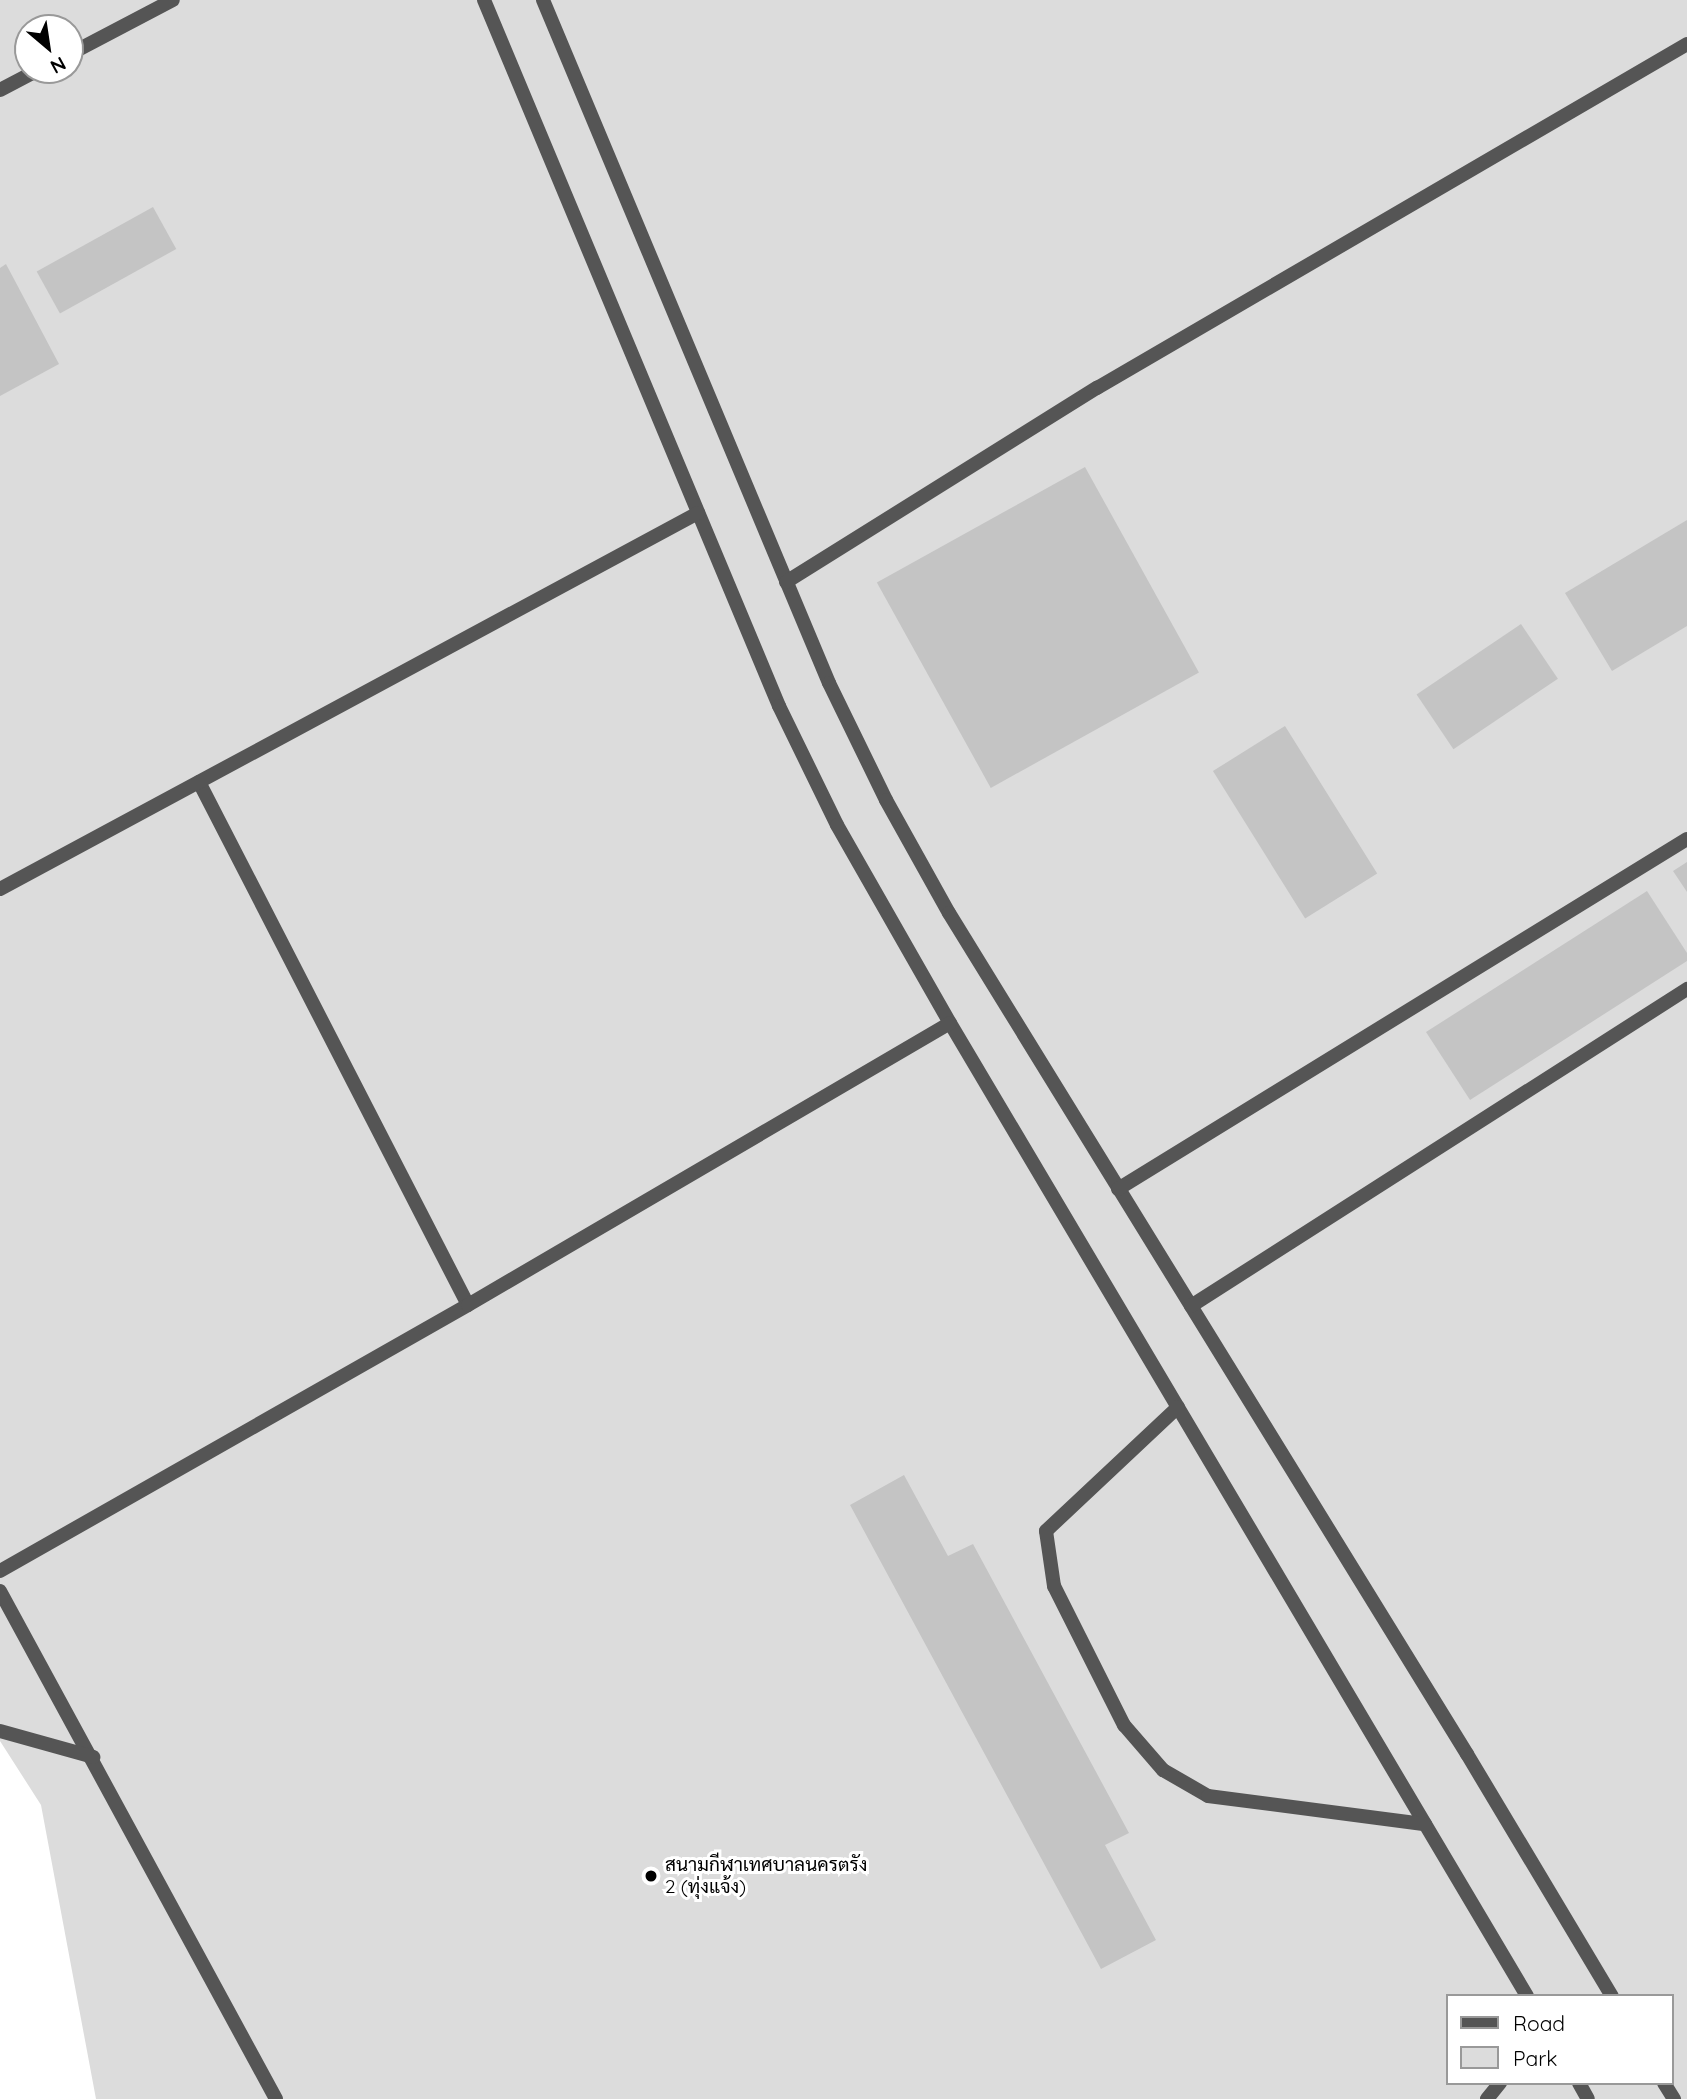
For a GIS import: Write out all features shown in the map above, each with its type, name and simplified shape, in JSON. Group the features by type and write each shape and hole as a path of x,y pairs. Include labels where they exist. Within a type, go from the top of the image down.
{"street":[{"path":"84,47 173,0"},
{"path":"484,0 779,706 831,813 950,1023 1526,1994"},
{"path":"543,0 828,683 886,800 949,913 1611,1994"},
{"path":"786,582 1097,388 1687,44"},
{"path":"0,889 698,513"},
{"path":"199,782 468,1305"},
{"path":"1118,1189 1687,839"},
{"path":"1191,1306 1687,989"},
{"path":"0,1571 468,1305 950,1023"},
{"path":"1178,1407 1046,1531 1054,1586 1124,1725 1163,1770 1208,1796 1425,1824"},
{"path":"0,1591 93,1758 275,2099"},
{"path":"0,1731 93,1758"},
{"path":"1487,2099 1498,2085"}],"green space":[{"name":"สนามกีฬาเทศบาลนครตรัง 2 (ทุ่งแจ้ง)","path":"0,0 1687,0 1687,2099 96,2099 41,1805 0,1741"}],"building":[{"path":"153,207 176,249 60,313 37,271"},
{"path":"6,264 59,364 0,396 0,268"},
{"path":"1085,467 1199,673 991,788 877,582"},
{"path":"1687,520 1687,626 1612,671 1565,593"},
{"path":"1521,624 1558,679 1453,749 1417,694"},
{"path":"1285,726 1377,874 1305,919 1213,771"},
{"path":"1687,862 1687,892 1673,871"},
{"path":"1647,891 1687,953 1687,961 1470,1100 1426,1032"},
{"path":"904,1475 948,1556 973,1544 1129,1833 1105,1845 1156,1940 1101,1969 850,1505"}],"place":[{"name":"สนามกีฬาเทศบาลนครตรัง 2 (ทุ่งแจ้ง)","path":"651,1876"}]}
